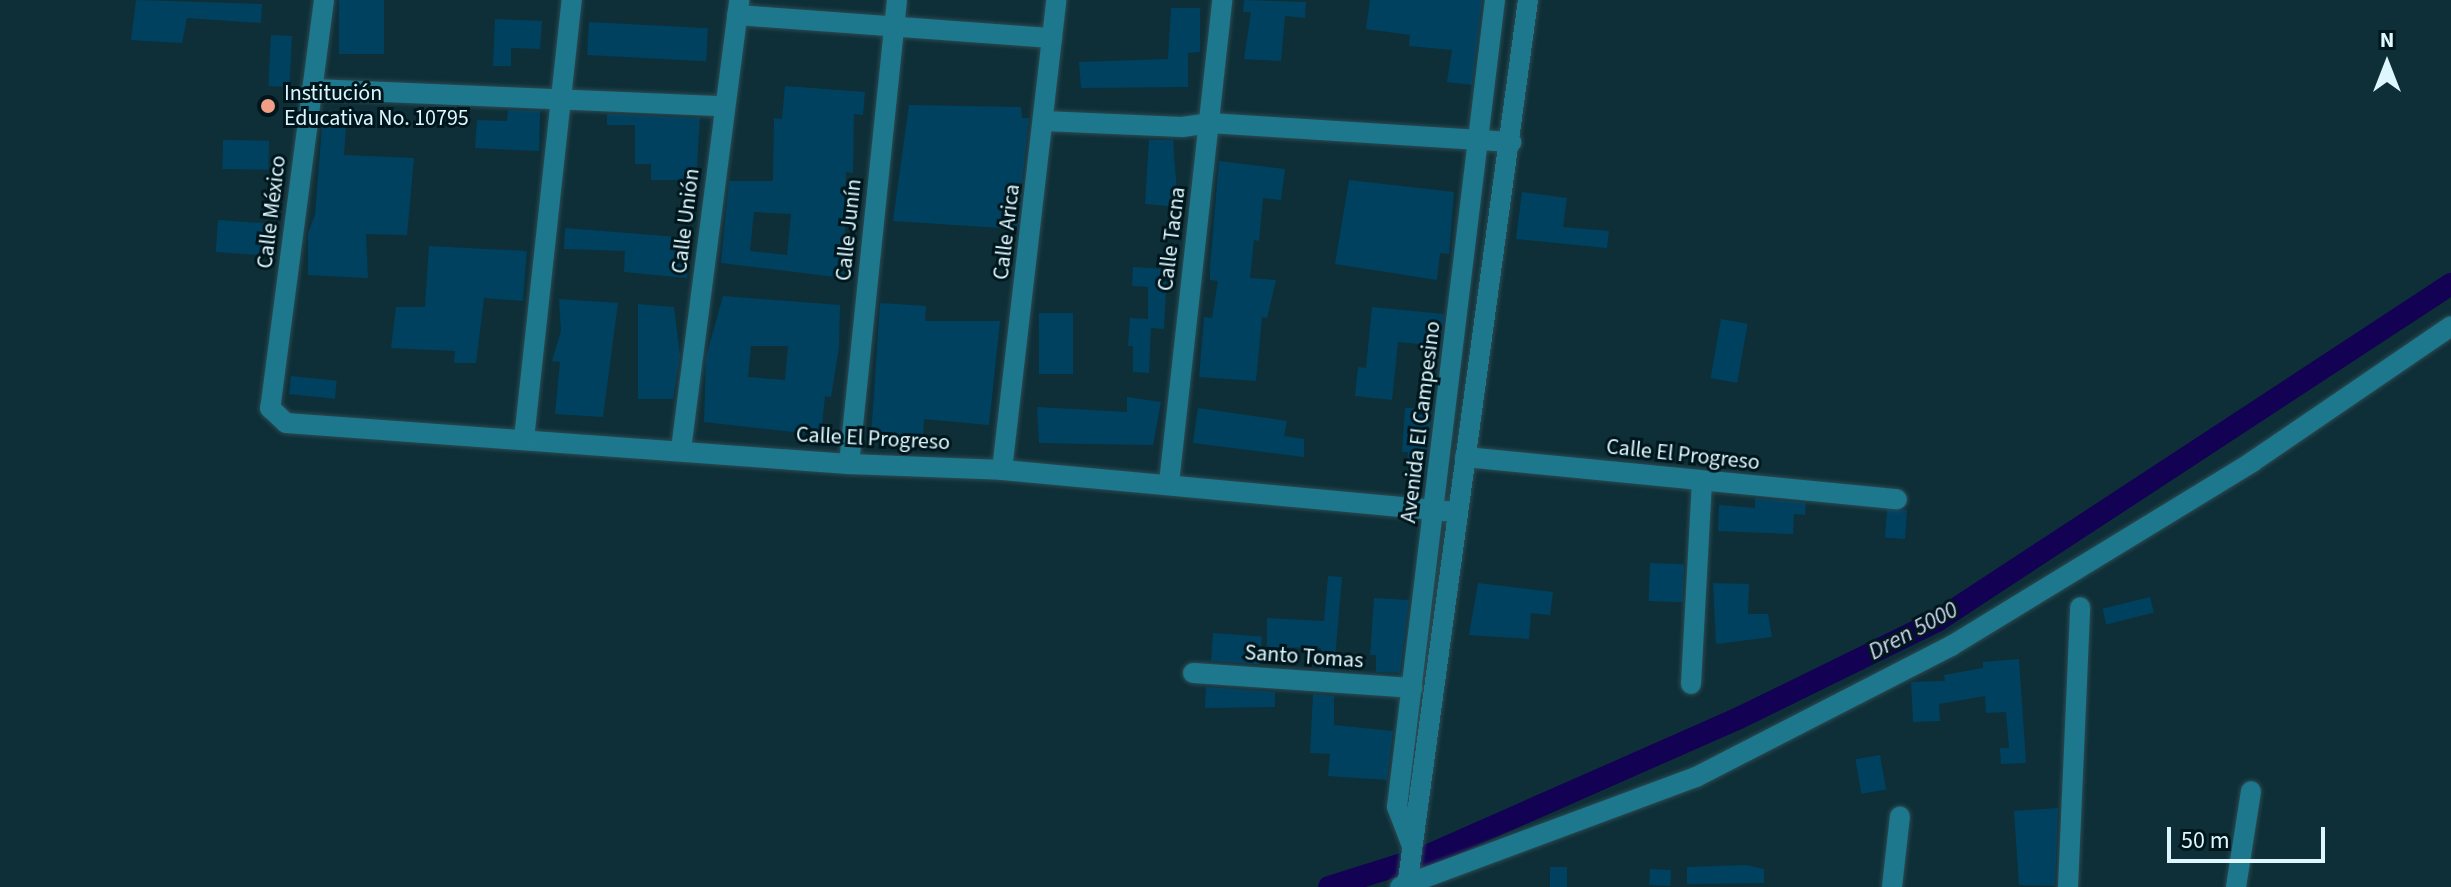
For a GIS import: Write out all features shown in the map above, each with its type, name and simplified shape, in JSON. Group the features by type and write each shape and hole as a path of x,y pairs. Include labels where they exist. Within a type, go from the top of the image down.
{"street":[{"name":"Calle México","path":"286,423 270,408 324,0"},
{"path":"524,439 572,0"},
{"name":"Calle Junín","path":"849,464 897,0"},
{"name":"Calle Arica","path":"1002,470 1056,0"},
{"name":"Calle Tacna","path":"1169,483 1222,0"},
{"name":"Avenida El Campesino","path":"1412,846 1397,807 1495,0"},
{"name":"Avenida El Campesino","path":"1406,884 1456,512 1511,142 1528,0"},
{"path":"738,7 894,25 1052,38"},
{"name":"Calle Unión","path":"681,449 738,7"},
{"path":"312,89 725,106"},
{"path":"1044,121 1182,127 1209,123 1511,142"},
{"path":"1406,884 1696,777 1951,646 2252,462 2451,326"},
{"name":"Calle El Progreso","path":"286,423 681,449 849,464 1002,470 1169,483 1456,512"},
{"name":"Calle El Progreso","path":"1465,457 1897,499"},
{"path":"1691,684 1702,482"},
{"path":"2068,887 2080,607"},
{"name":"Santo Tomas","path":"1193,673 1412,688"},
{"path":"2236,887 2251,791"},
{"path":"1892,887 1900,816"}],"building":[{"path":"136,0 262,4 261,23 187,18 182,43 131,40"},
{"path":"339,0 384,0 384,54 339,54"},
{"path":"1244,0 1306,2 1305,18 1285,16 1281,61 1244,59 1251,12 1243,12"},
{"path":"1370,0 1482,0 1472,85 1447,82 1452,50 1409,46 1410,35 1366,29"},
{"path":"1171,8 1200,8 1200,52 1188,53 1188,87 1081,88 1079,62 1168,59"},
{"path":"495,19 542,21 540,49 511,48 511,66 493,66"},
{"path":"589,22 708,28 706,61 587,55"},
{"path":"271,35 292,36 289,87 268,86"},
{"path":"785,86 865,92 863,115 854,114 853,173 846,172 844,278 721,263 729,181 773,181 774,118 782,119","holes":["754,212 791,214 787,255 750,251"]},
{"path":"909,105 1021,107 1022,118 1029,118 1017,229 893,221"},
{"path":"508,110 540,111 539,151 475,148 477,120 507,121"},
{"path":"607,114 700,118 696,180 651,180 651,164 635,164 635,125 607,125"},
{"path":"322,127 346,128 344,155 414,158 407,235 366,234 368,278 308,275 308,233 315,215"},
{"path":"223,140 269,141 268,170 222,169"},
{"path":"1149,140 1173,140 1178,207 1145,204"},
{"path":"1219,161 1285,169 1281,200 1263,198 1259,241 1254,240 1250,278 1276,280 1267,318 1262,317 1256,381 1199,377 1204,317 1212,318 1218,281 1210,280 1210,267"},
{"path":"1349,180 1454,192 1449,254 1440,253 1437,280 1335,264"},
{"path":"1522,192 1567,198 1563,227 1609,231 1607,248 1516,239"},
{"path":"218,220 274,224 272,256 216,252"},
{"path":"565,228 690,238 687,278 624,272 625,251 564,249"},
{"path":"429,246 527,251 523,301 484,298 476,363 454,363 455,351 391,348 396,307 425,307"},
{"path":"1133,267 1167,269 1164,329 1151,328 1149,373 1133,372 1133,346 1128,346 1130,318 1148,319 1148,287 1132,286"},
{"path":"723,296 840,305 839,347 831,397 825,396 821,435 704,422 706,357","holes":["751,346 788,346 785,380 748,377"]},
{"path":"559,299 618,303 603,417 555,414 560,362 552,361 561,331"},
{"path":"880,303 926,306 925,321 1000,321 989,425 924,419 923,437 871,436"},
{"path":"638,304 674,307 680,356 673,399 638,399"},
{"path":"1372,307 1444,314 1440,346 1398,342 1392,400 1355,396 1358,367 1366,368"},
{"path":"1039,313 1073,313 1073,374 1039,374"},
{"path":"1721,319 1748,324 1737,383 1711,378"},
{"path":"291,376 337,381 335,399 289,394"},
{"path":"1127,397 1161,402 1153,445 1039,443 1037,407 1127,412"},
{"path":"1198,408 1287,421 1284,436 1304,439 1304,457 1193,443"},
{"path":"1405,408 1432,408 1425,471 1407,471 1408,452 1402,452"},
{"path":"1755,498 1806,503 1805,515 1794,514 1793,534 1718,531 1719,505 1755,508"},
{"path":"1887,509 1907,510 1905,539 1885,538"},
{"path":"1650,563 1684,564 1683,602 1649,601"},
{"path":"1328,576 1342,577 1334,670 1319,669 1321,648 1267,647 1267,618 1324,621"},
{"path":"1478,583 1553,592 1550,615 1531,613 1529,639 1469,635"},
{"path":"1713,583 1749,584 1748,614 1768,614 1772,637 1716,644"},
{"path":"2150,597 2154,613 2106,624 2102,609"},
{"path":"1374,598 1409,600 1400,673 1376,672 1376,655 1370,655"},
{"path":"1213,633 1262,636 1260,664 1211,661"},
{"path":"2019,659 2026,763 2001,764 2000,748 2009,748 2006,712 1986,713 1985,696 1939,704 1940,721 1913,722 1911,682 1945,681 1944,675 1983,668 1983,662"},
{"path":"1206,687 1275,692 1275,707 1205,708"},
{"path":"1313,694 1334,696 1334,725 1393,731 1387,780 1328,776 1330,754 1310,753"},
{"path":"1880,755 1886,789 1861,794 1855,759"},
{"path":"2058,808 2055,886 2019,885 2014,811"},
{"path":"1746,865 1764,869 1764,883 1687,884 1687,867"},
{"path":"1550,867 1567,867 1567,887 1550,887"},
{"path":"1650,869 1671,870 1670,886 1649,885"}],"waterway":[{"name":"Dren 5000","path":"1329,887 1424,857 1739,718 1937,621 2451,284"}],"place":[{"name":"Institución Educativa No. 10795","path":"268,106"}]}
